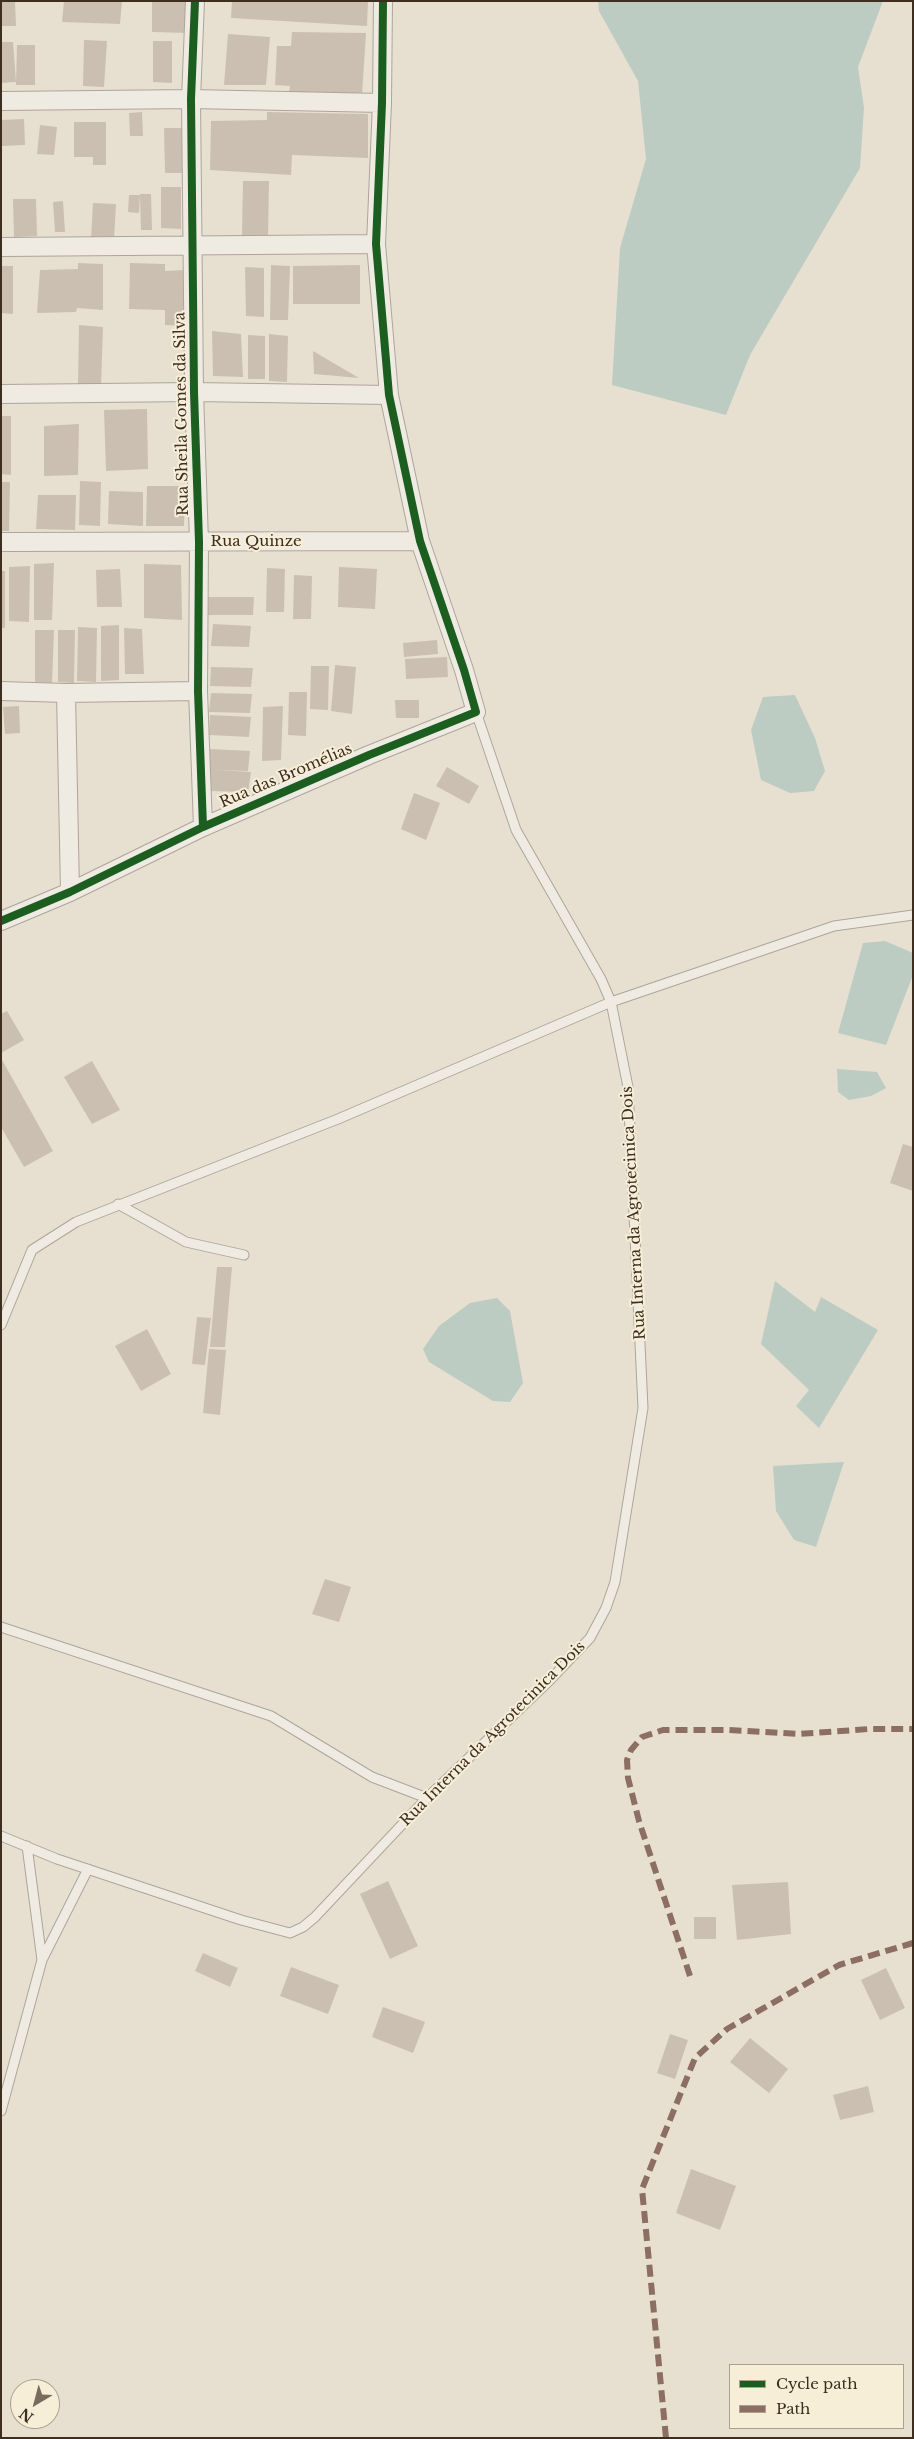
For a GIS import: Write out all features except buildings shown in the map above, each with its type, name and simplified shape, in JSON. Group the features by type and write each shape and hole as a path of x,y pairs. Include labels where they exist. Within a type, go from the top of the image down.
{"street":[{"name":"Rua Sheila Gomes da Silva","path":"195,1 191,99 194,392 199,542 198,691 204,826"},
{"name":"Rua Interna da Agrotecinica Dois","path":"383,1 382,103 376,244 389,395 420,541 464,670 476,712"},
{"path":"1,101 191,99 382,103"},
{"path":"1,247 376,244"},
{"path":"1,394 194,392 389,395"},
{"name":"Rua Quinze","path":"1,542 420,541"},
{"path":"1,691 66,693 198,691"},
{"path":"66,693 70,892"},
{"name":"Rua das Bromélias","path":"1,921 70,892 204,826 368,755 476,712"}],"lane":[{"name":"Rua Interna da Agrotecinica Dois","path":"88,1869 277,1931 290,1933 303,1927 315,1917 427,1798 550,1680 590,1638 606,1608 615,1582 643,1408 628,1087 611,1002 601,978 516,830 476,712"},
{"path":"1,1325 32,1250 76,1222 338,1119 611,1002 834,926 913,915"},
{"path":"118,1204 186,1242 244,1255"},
{"path":"1,1627 271,1716 372,1777 427,1798"},
{"path":"1,1836 88,1869 42,1960 1,2111"},
{"path":"27,1846 42,1960"}],"shaded area":[{"path":"598,1 883,1 858,67 864,108 860,168 750,355 726,415 612,385 620,248 646,159 638,81 599,11"},
{"path":"795,695 815,738 825,771 814,791 790,793 761,780 751,730 763,697"},
{"path":"885,941 913,953 913,975 886,1045 838,1033 863,943"},
{"path":"837,1069 877,1072 886,1088 871,1096 849,1100 838,1092"},
{"path":"775,1281 815,1312 821,1297 878,1330 819,1428 796,1406 809,1390 761,1344"},
{"path":"497,1298 510,1311 523,1383 510,1402 493,1401 429,1362 423,1349 439,1326 470,1303"},
{"path":"844,1462 816,1547 794,1540 776,1511 773,1466"}],"marked path":[{"path":"690,1976 639,1821 628,1778 627,1760 631,1750 642,1737 663,1730 729,1730 799,1734 869,1729 913,1729"},
{"path":"666,2438 642,2189 695,2058 727,2029 839,1965 913,1943"}],"cycle path":[{"path":"195,1 191,99 194,392 199,542 198,691 203,827"},
{"path":"1,921 70,892 203,827 369,755 476,712 464,670 420,541 389,395 376,244 382,103 383,1"}]}
